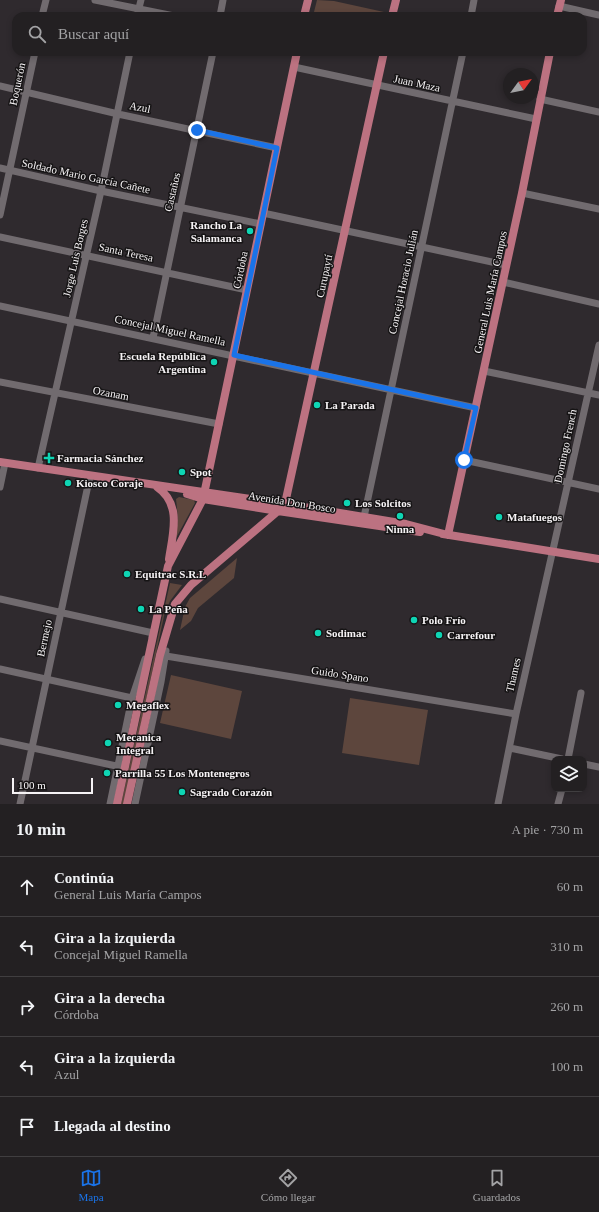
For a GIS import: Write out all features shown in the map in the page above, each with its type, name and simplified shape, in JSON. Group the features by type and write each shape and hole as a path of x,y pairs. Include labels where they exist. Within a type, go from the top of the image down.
{"main road":[{"path":"305,12 308,0"},
{"path":"393,12 396,0"},
{"name":"Córdoba","path":"168,566 204,496 296,56"},
{"name":"Curupaytí","path":"284,504 288,492 383,56"},
{"name":"General Luis María Campos","path":"448,535 522,193 549,56"},
{"name":"Avenida Don Bosco","path":"3,463 157,486 278,511 448,535 599,559"},
{"path":"117,804 121,767 168,566 173,528 173,509 169,496 157,486"},
{"name":"Avenida Don Bosco","path":"204,496 284,504 406,524 448,535"},
{"path":"127,804 172,612 185,591 278,511 284,504"}],"street":[{"path":"43,12 46,0"},
{"path":"95,0 138,12 141,0"},
{"path":"221,12 223,0"},
{"path":"472,12 474,0"},
{"path":"560,3 599,15"},
{"name":"Boquerón","path":"0,215 34,56"},
{"name":"Jorge Luis Borges","path":"38,468 101,191 129,56"},
{"name":"Castaños","path":"153,338 212,56"},
{"name":"Concejal Horacio Julián","path":"364,517 462,56"},
{"name":"Juan Maza","path":"294,67 536,119"},
{"name":"Azul","path":"0,86 118,114 277,148"},
{"path":"540,99 599,112"},
{"name":"Soldado Mario García Cañete","path":"0,168 101,191 261,224"},
{"path":"522,193 599,209"},
{"path":"263,213 345,229 506,265"},
{"name":"Santa Teresa","path":"0,237 247,290"},
{"path":"503,282 599,304"},
{"name":"Concejal Miguel Ramella","path":"0,306 476,408"},
{"name":"Domingo French","path":"552,551 599,345"},
{"path":"484,371 599,395"},
{"name":"Ozanam","path":"0,382 56,394 219,424"},
{"path":"464,460 599,489"},
{"path":"0,487 3,463"},
{"name":"Bermejo","path":"20,804 90,476"},
{"name":"Thames","path":"498,804 552,551"},
{"path":"0,599 153,633 132,698 121,767 110,804"},
{"path":"135,804 162,655"},
{"name":"Guido Spano","path":"162,655 516,714"},
{"path":"0,669 132,698"},
{"path":"569,756 581,693"},
{"path":"0,741 121,767"},
{"path":"510,748 551,757"},
{"path":"587,765 599,767"},
{"path":"558,804 561,792"}],"shaded area":[{"path":"317,0 334,1 384,12 314,12"},
{"path":"179,497 194,500 195,503 175,540 178,518 176,499"},
{"path":"237,558 234,578 198,608 191,621 180,630 185,607 190,598"},
{"path":"170,583 182,585 170,601 164,616 124,804 121,804"},
{"path":"171,675 242,691 231,739 160,723"},
{"path":"350,698 428,710 419,765 342,753"}],"place":[{"name":"Rancho La Salamanca","path":"250,231"},
{"name":"Escuela República Argentina","path":"214,362"},
{"name":"La Parada","path":"317,405"},
{"name":"Farmacia Sánchez","path":"49,458"},
{"name":"Spot","path":"182,472"},
{"name":"Kiosco Coraje","path":"68,483"},
{"name":"Los Solcitos","path":"347,503"},
{"name":"Ninna","path":"400,516"},
{"name":"Matafuegos","path":"499,517"},
{"name":"Equitrac S.R.L","path":"127,574"},
{"name":"La Peña","path":"141,609"},
{"name":"Polo Frío","path":"414,620"},
{"name":"Sodimac","path":"318,633"},
{"name":"Carrefour","path":"439,635"},
{"name":"Megaflex","path":"118,705"},
{"name":"Mecanica Integral","path":"108,743"},
{"name":"Parrilla 55 Los Montenegros","path":"107,773"},
{"name":"Sagrado Corazón","path":"182,792"}],"route":[{"path":"197,130 277,148 234,355 476,408 464,460"}]}
